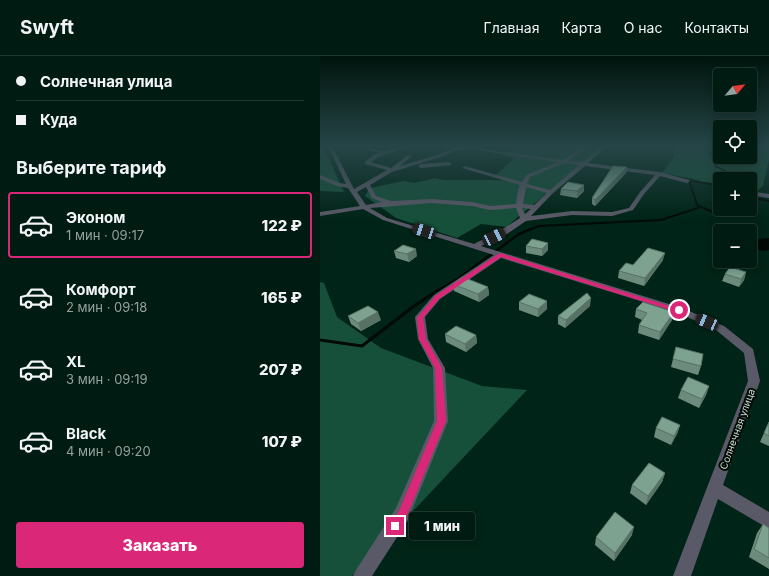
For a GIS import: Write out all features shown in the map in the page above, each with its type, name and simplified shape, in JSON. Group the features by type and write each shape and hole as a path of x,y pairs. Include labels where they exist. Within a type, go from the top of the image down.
{"street":[{"name":"Солнечная улица","path":"342,170 364,207 385,219 679,310 720,328 749,352 754,381 682,576"},
{"path":"320,177 352,189 367,184 393,170"},
{"path":"473,170 551,192"},
{"path":"524,219 519,206 521,190 528,176 541,170"},
{"path":"474,247 504,232 524,219 576,170"},
{"path":"631,170 659,174 686,181"},
{"path":"524,219 572,213 612,214 631,209 659,174"},
{"path":"367,184 374,197 393,203"},
{"path":"757,195 769,196"},
{"path":"320,214 393,203 431,201 472,204 490,208 519,206 537,208"},
{"path":"362,576 402,514 441,421 439,368 423,339 420,318 437,297 500,255"},
{"path":"715,488 769,522"}],"green space":[{"path":"320,170 334,170 344,192 320,191"},
{"path":"501,170 575,170 506,227 481,224 457,238 396,218 365,196 370,188 404,181 414,183 435,178 444,180 503,180 496,175"},
{"path":"664,170 766,170 763,186 757,191 757,172 713,172 713,185 694,179 662,173"},
{"path":"320,282 324,283 337,317 381,348 482,386 527,390 352,576 320,576"}],"shaded area":[{"path":"769,238 769,250 762,251 757,249 757,239"}],"building":[{"path":"610,170 624,170 595,200 592,198"},
{"path":"568,182 584,185 577,191 561,189"},
{"path":"532,239 548,243 542,249 526,246"},
{"path":"403,245 416,249 407,254 394,251"},
{"path":"648,248 665,253 645,278 619,271 626,263 633,265"},
{"path":"729,268 746,272 741,279 725,274"},
{"path":"463,277 488,287 478,294 453,284"},
{"path":"587,293 591,298 566,320 558,316"},
{"path":"529,294 547,301 538,309 519,302"},
{"path":"643,302 674,312 660,332 639,325 647,313 636,309"},
{"path":"368,306 378,312 358,323 348,316"},
{"path":"456,326 476,335 465,344 445,334"},
{"path":"676,347 703,354 701,366 673,359"},
{"path":"688,377 709,386 702,399 681,390"},
{"path":"662,417 680,425 674,436 656,428"},
{"path":"769,422 769,436 764,433"},
{"path":"649,463 665,473 648,496 632,485"},
{"path":"615,512 634,527 615,553 596,537"},
{"path":"763,524 769,528 769,558 754,549"}],"waterway":[{"path":"724,170 728,172"},
{"path":"690,184 689,181 712,184"},
{"path":"690,183 697,205 713,212"},
{"path":"704,183 712,184"},
{"path":"757,199 769,201"},
{"path":"526,231 539,226 661,220 701,207"},
{"path":"439,290 463,275 519,234 529,230"},
{"path":"320,340 362,346 414,306 440,289"}],"route":[{"path":"395,526 402,514 441,421 439,368 423,339 420,318 437,297 500,255 679,310"}]}
